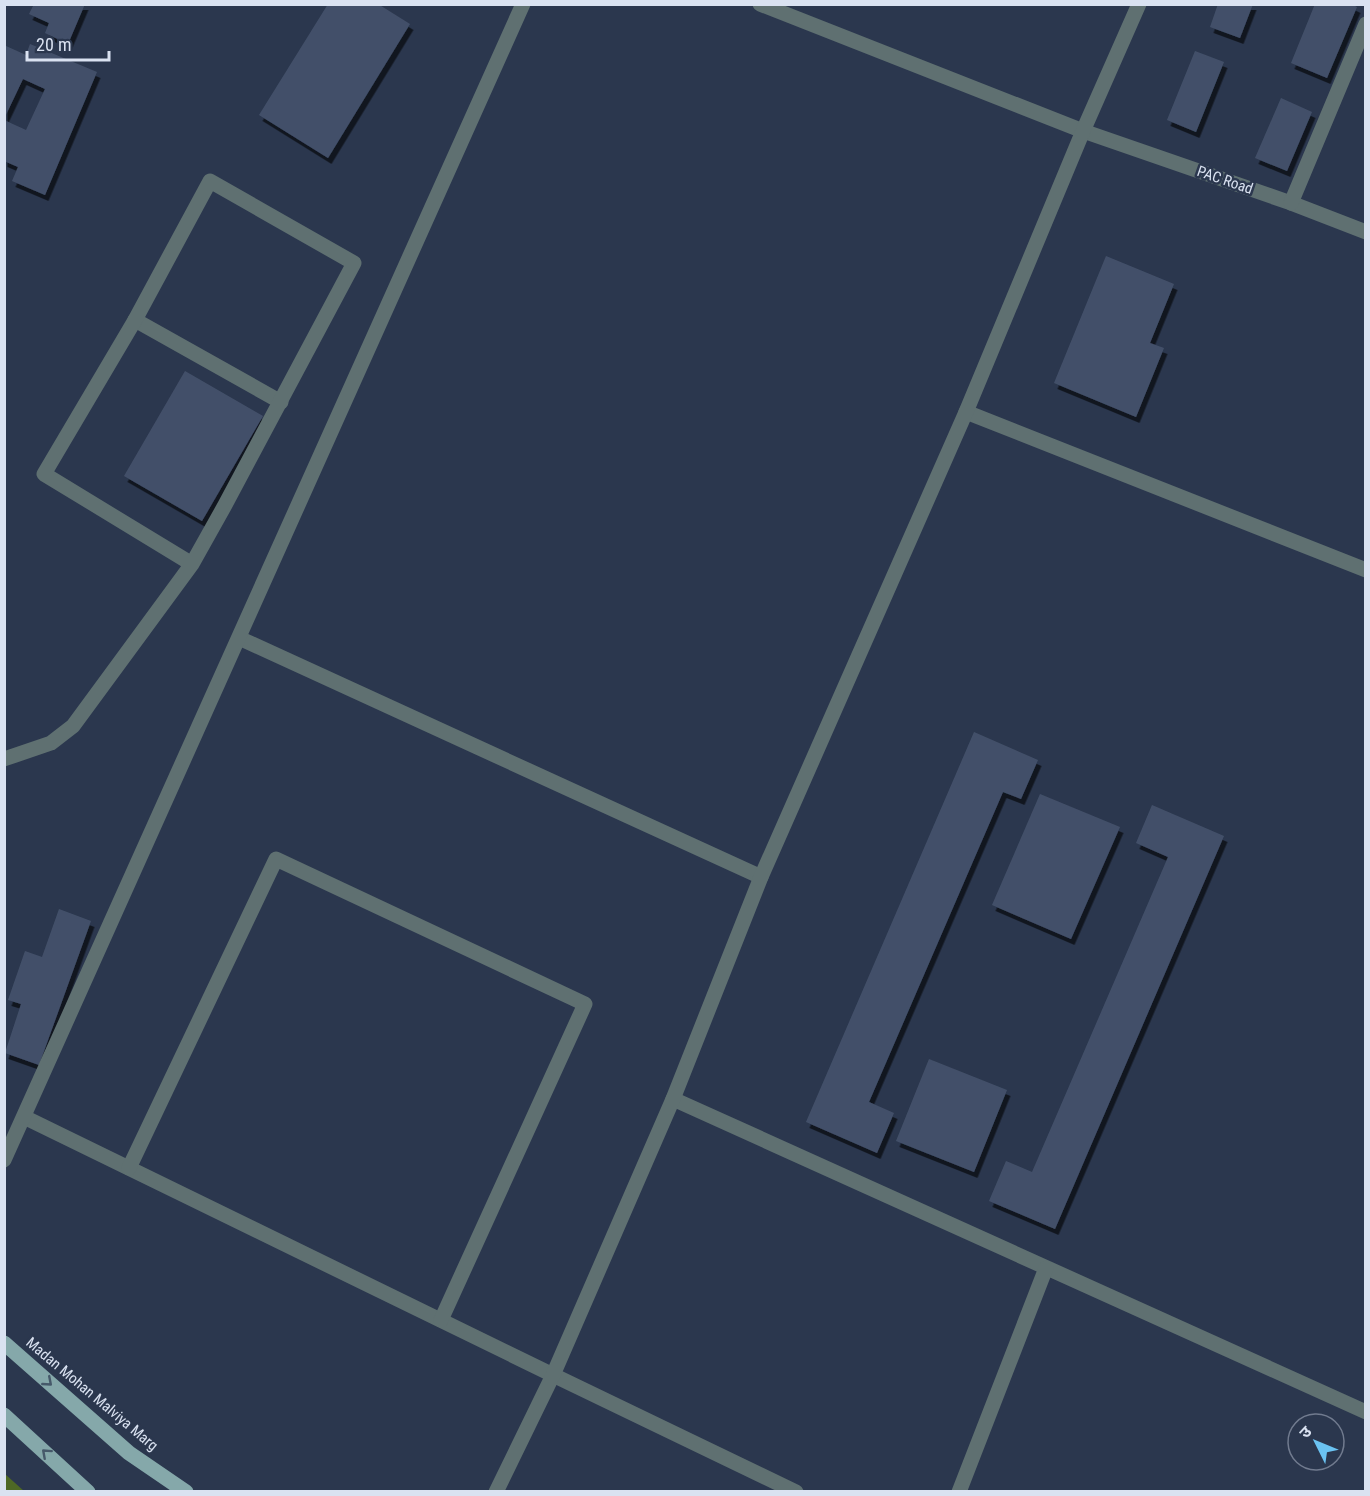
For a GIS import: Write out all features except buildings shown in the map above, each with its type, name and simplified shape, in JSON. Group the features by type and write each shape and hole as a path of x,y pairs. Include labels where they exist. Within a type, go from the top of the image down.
{"main road":[{"name":"Madan Mohan Malviya Marg","path":"4,1343 129,1453 186,1491"},
{"path":"4,1415 87,1491"}],"street":[{"path":"4,1160 523,4"},
{"name":"PAC Road","path":"760,4 1083,131 1291,203 1365,232"},
{"path":"496,1491 553,1375 673,1099 761,877 966,412 1083,131 1139,4"},
{"path":"1291,203 1365,24"},
{"path":"4,759 51,743 73,726 192,564 354,263 210,181 135,320 44,474 192,564"},
{"path":"135,320 281,402"},
{"path":"966,412 1365,570"},
{"path":"239,638 761,877"},
{"path":"129,1168 276,859 585,1004 441,1320"},
{"path":"673,1099 1365,1412"},
{"path":"24,1116 553,1375 796,1491"},
{"path":"959,1491 1046,1268"}],"green space":[{"path":"5,1474 24,1491 5,1491"}]}
